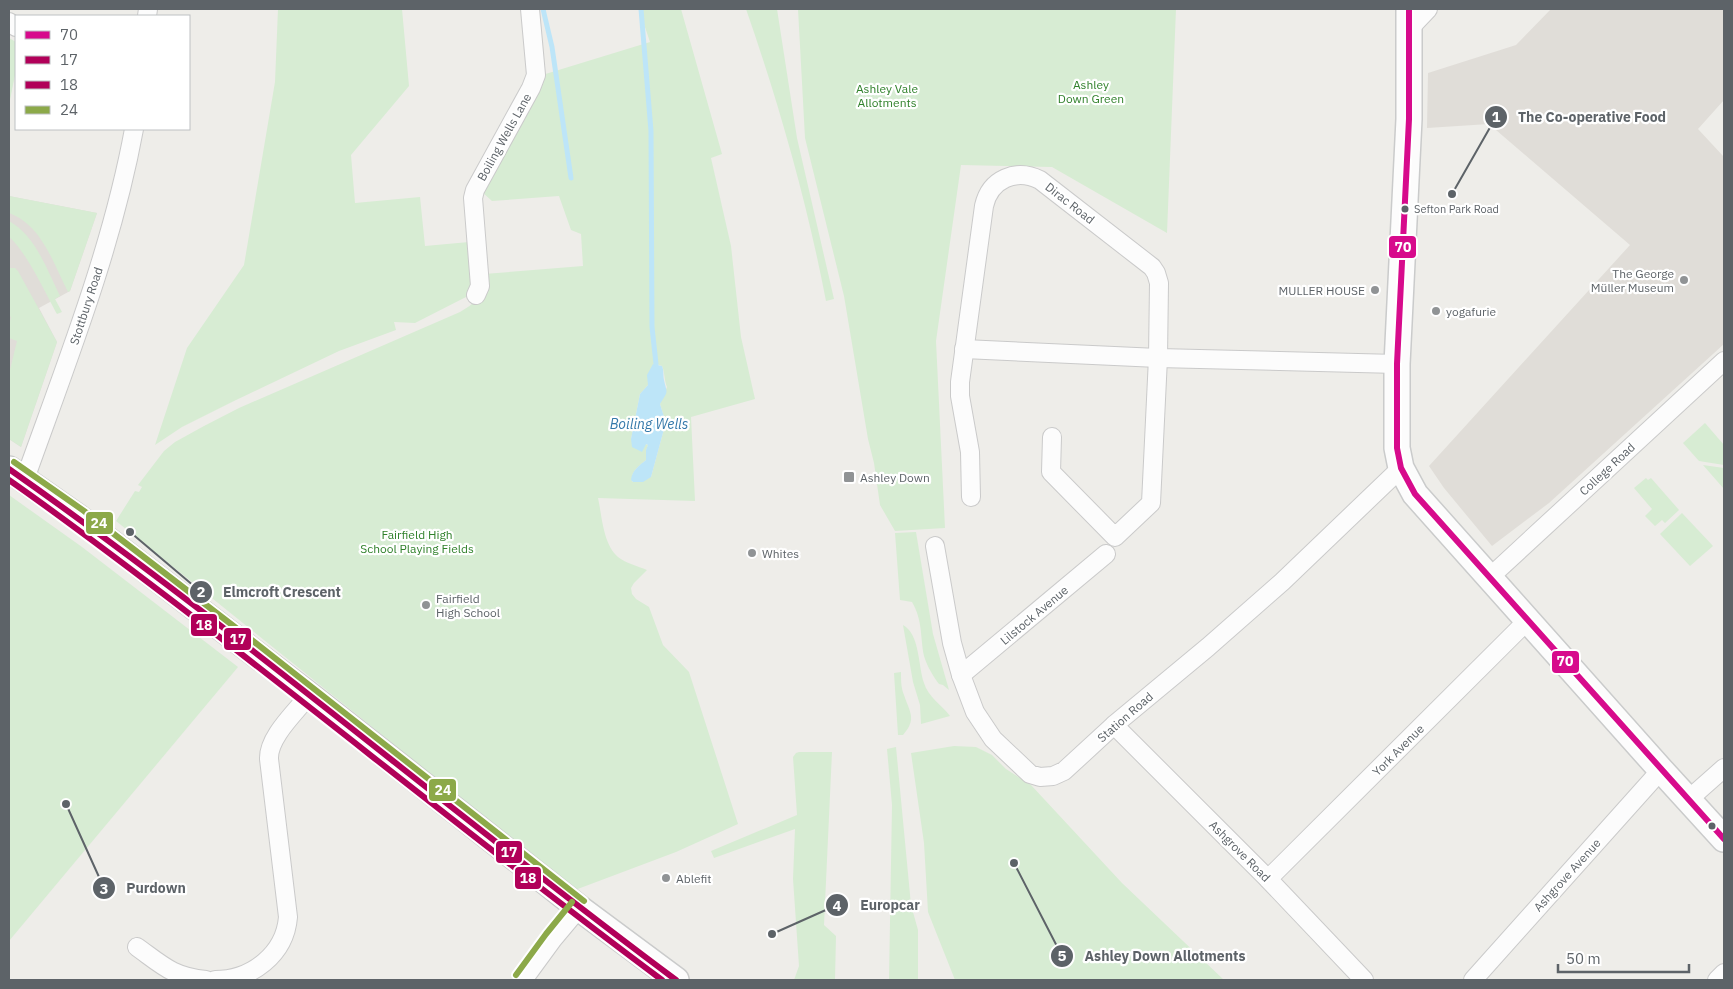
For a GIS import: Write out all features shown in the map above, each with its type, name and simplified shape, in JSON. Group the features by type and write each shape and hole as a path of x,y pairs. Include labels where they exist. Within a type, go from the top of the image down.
{"main road":[{"path":"1409,19 1409,118 1397,364 1398,448 1401,468 1415,494 1724,839"},
{"path":"17,474 79,518 309,695 579,908 676,980"}],"street":[{"name":"Boiling Wells Lane","path":"476,295 480,286 473,198 475,190 531,88 536,75 530,9"},
{"path":"1409,19 1428,9"},
{"name":"Stottbury Road","path":"17,474 70,353 116,211 134,130"},
{"name":"Dirac Road","path":"971,497 970,452 960,396 964,349 985,199 992,186 1008,177 1025,175 1040,180 1155,271 1159,289 1158,358 1151,504 1115,537 1051,472 1052,436"},
{"path":"964,349 1158,358 1397,364"},
{"name":"College Road","path":"1490,577 1724,361"},
{"name":"Station Road","path":"935,546 952,643 972,706 981,723 999,745 1030,774 1040,777 1054,776 1064,771 1114,725 1208,647 1282,582 1401,468"},
{"name":"Lilstock Avenue","path":"961,675 1106,554"},
{"name":"York Avenue","path":"1268,879 1528,620"},
{"path":"215,980 236,978 252,971 276,952 287,930 288,917 269,749 274,739 309,695"},
{"name":"Ashgrove Road","path":"1114,725 1268,879 1364,980"},
{"path":"1689,799 1724,768"},
{"name":"Ashgrove Avenue","path":"1473,980 1661,770"},
{"path":"523,980 579,908"},
{"path":"136,947 179,976 206,980"},
{"path":"1717,980 1724,973"}],"shaded area":[{"path":"1551,9 1724,9 1724,100 1698,129 1724,157 1724,344 1549,503 1492,546 1444,488 1429,466 1630,245 1489,124 1427,128 1428,73 1516,45"},
{"path":"9,196 97,213 70,291 39,308 57,342 21,447 9,439"}],"green space":[{"path":"278,9 402,9 409,86 351,155 355,203 420,197 425,246 469,242 472,285 466,297 415,323 394,322 396,330 339,351 234,401 182,427 155,445 187,348 244,265 275,82"},
{"name":"Fairfield High School Playing Fields","path":"639,9 681,9 722,154 711,158 731,246 741,337 755,399 691,417 695,501 598,498 606,537 613,551 624,561 647,570 634,583 631,588 632,594 636,599 649,607 663,645 689,672 738,824 676,852 575,890 116,521 135,491 139,492 142,487 138,485 164,451 175,442 204,426 239,408 460,312 476,301 484,274 583,266 581,234 571,230 559,196 492,201 482,192 539,76 650,42","holes":["653,365 662,366 667,387 660,404 665,420 664,429 651,477 633,482 634,472 646,460 648,445 631,439 640,394 648,385"]},
{"path":"746,9 777,9 797,138 834,299 826,301 810,227 791,154 770,81"},
{"name":"Ashley Vale Allotments","path":"798,9 1176,9 1167,233 1052,167 961,165 936,341 945,528 895,531 880,505 844,296 805,138"},
{"path":"9,38 15,41 15,75 9,105"},
{"path":"9,196 97,213 70,291 68,292 51,257 38,236 30,226 9,213"},
{"path":"9,221 27,235 40,254 60,296 55,299 62,312 57,314 29,262 9,237"},
{"path":"9,268 15,268 18,271 57,342 21,447 9,439 9,374 17,341 9,338 11,317 9,316"},
{"path":"1705,423 1724,445 1724,465 1699,461 1683,443"},
{"path":"1703,465 1724,468 1724,489"},
{"path":"1646,478 1648,480 1651,478 1679,510 1665,523 1662,520 1655,526 1645,516 1652,509 1634,488"},
{"path":"9,495 82,547 238,667 9,941"},
{"path":"1682,513 1713,546 1690,566 1660,534"},
{"path":"916,532 933,634 949,690 939,684 924,656 920,622 916,609 912,602 900,600 895,533"},
{"path":"903,625 909,629 916,643 926,688 950,716 921,724 920,705 913,682"},
{"path":"901,672 902,690 910,711 911,720 903,735 898,735 894,673"},
{"path":"954,746 976,747 992,755 1006,769 1031,785 1122,883 1224,980 955,980 928,912 924,843 911,753"},
{"path":"896,747 911,905 918,930 918,980 889,980 892,805 887,749"},
{"path":"799,752 832,752 824,925 836,936 835,980 794,980 799,966 793,879 795,829 714,858 711,851 797,815 793,757"}],"water":[{"name":"Boiling Wells","path":"653,364 662,366 663,370 666,392 660,404 665,420 664,429 651,477 643,482 633,482 631,480 633,473 646,460 648,445 646,444 642,452 632,447 631,439 640,394 648,385 647,375"}],"waterway":[{"path":"543,9 552,47 571,178"},
{"path":"641,9 651,131 652,327 656,364"}],"transit line":[{"name":"70","path":"1409,9 1409,119 1397,364 1397,448 1401,468 1415,494 1724,839"},
{"name":"24","path":"14,462 84,511 253,641 584,901"},
{"name":"17","path":"9,469 178,593 592,917 676,980"},
{"name":"18","path":"9,480 83,533 204,625 489,848 662,980"},
{"name":"24","path":"516,975 572,902"}],"place":[{"name":"The Co-operative Food","path":"1452,194"},
{"name":"Sefton Park Road","path":"1405,209"},
{"name":"The George Müller Museum","path":"1684,280"},
{"name":"MULLER HOUSE","path":"1375,290"},
{"name":"yogafurie","path":"1436,311"},
{"name":"Ashley Down","path":"849,477"},
{"name":"Elmcroft Crescent","path":"130,532"},
{"name":"Whites","path":"752,553"},
{"name":"Fairfield High School","path":"426,605"},
{"name":"Purdown","path":"66,804"},
{"name":"Ashley Down Allotments","path":"1014,863"},
{"name":"Ablefit","path":"666,878"},
{"name":"Europcar","path":"772,934"}],"park label":[{"name":"Ashley Down Green","path":"1091,91"}]}
